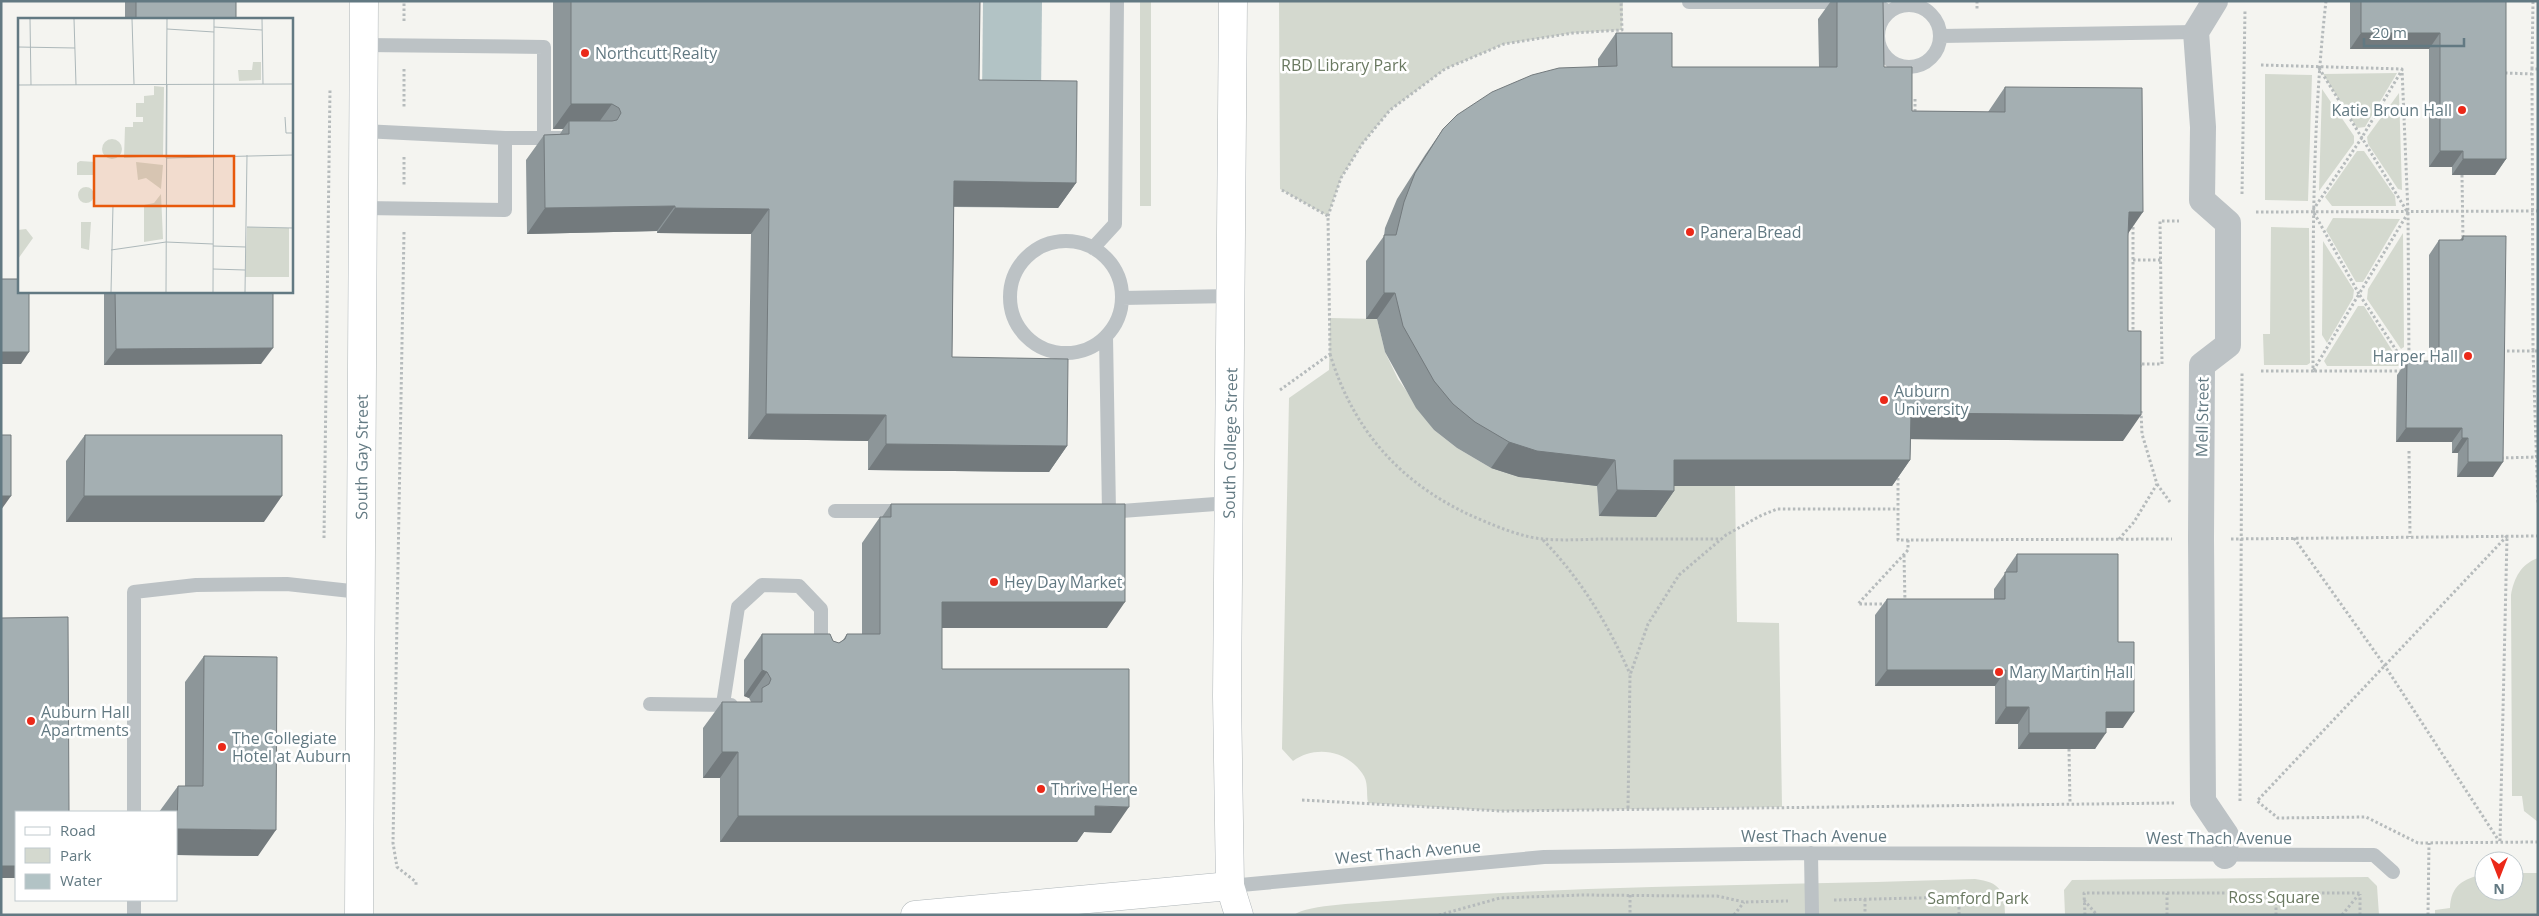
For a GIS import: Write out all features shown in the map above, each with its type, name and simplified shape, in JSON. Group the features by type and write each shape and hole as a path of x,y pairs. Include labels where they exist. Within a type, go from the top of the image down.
{"street":[{"name":"South Gay Street","path":"359,915 364,1"},
{"name":"South College Street","path":"1233,1 1232,296 1226,696 1230,886 1240,915"},
{"path":"2215,1 2196,32 2203,127 2202,200 2228,223 2228,345"},
{"name":"Mell Street","path":"2225,845 2203,801 2201,460 2202,365 2228,345"},
{"name":"South College Street","path":"1221,915 1230,886"},
{"path":"931,914 1230,886"}],"lane":[{"path":"1093,248 1115,224 1117,1"},
{"path":"1689,2 1872,2 1889,12"},
{"path":"1908,5 1926,10 1936,22 1941,36 1934,55 1926,62 1916,66 1896,64 1887,58 1879,39 1879,29 1889,12 1908,5"},
{"path":"1941,36 2196,32"},
{"path":"364,45 544,47 544,138"},
{"path":"364,132 505,138 577,138"},
{"path":"363,208 505,210 505,138"},
{"path":"1070,241 1093,248 1109,260 1118,278 1122,298 1118,319 1106,336 1089,349 1067,354 1044,350 1025,337 1013,318 1009,295 1014,273 1028,255 1048,244 1070,241"},
{"path":"1122,298 1232,296"},
{"path":"1106,336 1109,512"},
{"path":"1090,512 1229,503"},
{"path":"835,511 913,511"},
{"path":"134,811 134,592 196,585 287,584 360,592"},
{"path":"723,704 738,607 762,585 799,586 821,609 820,660"},
{"path":"650,704 744,705"},
{"name":"West Thach Avenue","path":"1230,886 1544,857 1811,853 2026,855 2225,845 2374,855 2393,872"},
{"path":"1811,853 1812,908"},
{"path":"134,901 134,915"}],"path":[{"path":"404,1 404,209 393,844 397,867 416,882 416,886"},
{"path":"1621,1 1622,30 1574,33 1504,44 1445,69 1390,110 1362,144 1341,178 1328,216 1330,354 1337,376 1351,406 1371,438 1395,465 1425,491 1458,510 1496,526 1542,539 1722,539"},
{"path":"2313,371 2313,211 2319,68 2326,1"},
{"path":"2533,1 2533,351 2538,505"},
{"path":"2228,223 2242,200 2245,6"},
{"path":"2261,65 2402,69"},
{"path":"2319,68 2408,213"},
{"path":"2313,211 2361,139 2402,69"},
{"path":"2402,69 2408,213 2409,371"},
{"path":"2505,73 2532,72 2538,69"},
{"path":"324,538 330,88"},
{"path":"1915,99 1915,115"},
{"path":"2462,175 2463,250"},
{"path":"1280,189 1328,216"},
{"path":"2261,210 2408,213 2538,212"},
{"path":"2313,211 2360,294 2409,371"},
{"path":"2313,371 2408,213"},
{"path":"2133,220 2133,336"},
{"path":"2133,364 2162,364 2160,222 2187,222"},
{"path":"2133,260 2162,260"},
{"path":"2225,845 2240,801 2241,792 2242,361 2228,345"},
{"path":"2507,351 2538,352"},
{"path":"1280,390 1330,354"},
{"path":"2140,364 2140,372"},
{"path":"2261,371 2409,371"},
{"path":"2119,539 2134,522 2157,484 2142,434 2141,408"},
{"path":"2409,451 2410,538"},
{"path":"2493,458 2537,457"},
{"path":"1898,470 1898,540"},
{"path":"1628,808 1630,675 1648,624 1679,575 1722,539 1760,516 1777,509 1898,509"},
{"path":"2500,842 2507,536 2256,801 2278,818 2366,817 2418,844 2538,842"},
{"path":"2294,538 2385,666 2500,842"},
{"path":"1542,539 1564,562 1593,602 1615,641 1630,675"},
{"path":"1908,540 1908,550 1858,604 1914,604"},
{"path":"1904,554 1905,604"},
{"path":"2069,749 2070,804"},
{"path":"1302,800 1501,811 1628,808 2184,803"},
{"path":"2428,915 2429,844"},
{"path":"2276,893 2276,915"},
{"path":"2084,915 2084,894 2360,893"},
{"path":"2342,915 2360,893"},
{"path":"2360,893 2360,915"},
{"path":"2167,894 2167,915"},
{"path":"1630,895 1630,915"},
{"path":"1439,915 1500,898 1630,895 1717,896 1744,902 1812,908 1865,899 2000,896"},
{"path":"1959,897 1959,915"},
{"path":"1865,899 1865,915"},
{"path":"2084,900 2097,915"},
{"path":"1734,915 1744,902"}],"green space":[{"path":"1140,1 1151,1 1151,206 1140,206"},
{"name":"RBD Library Park","path":"1279,1 1623,1 1622,30 1573,33 1504,44 1445,69 1390,110 1362,144 1341,178 1328,216 1280,189"},
{"path":"2397,73 2365,127 2357,128 2323,74"},
{"path":"2265,74 2312,75 2308,201 2265,200"},
{"path":"2322,89 2354,136 2354,143 2319,191"},
{"path":"2399,93 2402,190 2398,189 2368,144 2367,137"},
{"path":"2357,151 2364,151 2395,196 2396,206 2332,206 2325,197"},
{"path":"2333,218 2400,219 2363,282 2356,282 2326,230"},
{"path":"2271,227 2309,228 2310,363 2307,365 2264,365 2263,334 2270,334"},
{"path":"2403,233 2404,347 2401,349 2367,299 2368,289"},
{"path":"2323,241 2354,290 2353,298 2327,343 2322,335"},
{"path":"2358,306 2364,306 2402,366 2327,366 2324,361"},
{"path":"1330,318 1377,319 1385,352 1398,379 1434,430 1457,448 1491,468 1519,477 1597,486 1599,516 1656,486 1735,486 1737,622 1779,623 1782,807 1501,811 1368,803 1364,776 1348,759 1330,752 1320,752 1302,756 1293,761 1282,749 1289,398 1329,370"},
{"path":"2538,558 2538,822 2524,811 2522,796 2512,796 2511,595 2519,572 2527,564"},
{"path":"2524,873 2538,873 2538,915 2435,915 2435,910 2450,908 2456,888 2474,877 2474,901 2524,901"},
{"name":"Ross Square","path":"2368,877 2377,886 2379,915 2065,915 2064,890 2072,880"},
{"name":"Samford Park","path":"1975,879 1995,885 1999,889 2004,900 2005,915 1294,915 1312,908 1338,905 1534,891"}],"water":[{"path":"983,1 1042,1 1041,98 982,98"}],"building":[{"path":"136,1 236,1 236,18 136,18"},
{"path":"571,1 980,1 979,80 1077,81 1076,183 954,181 952,357 1068,359 1067,446 886,444 886,415 766,414 769,209 675,208 675,206 545,208 544,135 569,134 569,121 612,121 617,120 621,113 619,108 612,104 571,104"},
{"path":"1837,1 1883,1 1884,67 1912,67 1912,111 2005,112 2005,87 2142,88 2143,212 2129,212 2128,236 2128,331 2141,331 2141,415 1911,413 1910,460 1674,460 1674,491 1617,490 1615,460 1537,451 1509,442 1475,422 1453,404 1434,381 1403,326 1395,293 1384,293 1384,235 1396,235 1404,202 1415,173 1443,129 1457,115 1492,92 1532,75 1559,68 1617,66 1616,33 1672,33 1672,67 1837,67"},
{"name":"Katie Broun Hall","path":"2361,1 2506,1 2506,159 2463,159 2463,151 2440,151 2440,33 2361,33"},
{"name":"Harper Hall","path":"2463,236 2506,236 2503,462 2468,462 2468,438 2462,438 2462,428 2406,428 2407,361 2439,361 2439,240 2463,240"},
{"path":"1,279 18,279 18,292 29,292 29,352 1,352"},
{"path":"115,292 273,292 273,348 116,349"},
{"path":"1,435 11,435 11,496 1,496"},
{"path":"85,435 282,435 282,496 84,496"},
{"path":"891,504 1125,504 1125,602 942,602 942,669 1129,669 1129,807 1095,806 1095,816 738,816 738,752 722,752 722,702 762,702 762,688 769,684 771,679 767,672 762,670 762,634 830,634 833,641 839,643 845,639 847,634 880,634 880,517 891,517"},
{"name":"Mary Martin Hall","path":"2017,554 2118,554 2118,642 2134,642 2134,712 2106,712 2106,733 2029,733 2029,707 2006,707 2006,670 1887,670 1887,599 2005,599 2005,572 2017,572"},
{"name":"Auburn Hall Apartments","path":"68,617 69,811 15,811 15,866 1,866 1,618"},
{"name":"The Collegiate Hotel at Auburn","path":"204,656 277,657 276,830 178,829 178,786 203,786"}],"place":[{"name":"Northcutt Realty","path":"585,53"},
{"name":"Katie Broun Hall","path":"2462,110"},
{"name":"Panera Bread","path":"1690,232"},
{"name":"Harper Hall","path":"2468,356"},
{"name":"Auburn University","path":"1884,400"},
{"name":"Hey Day Market","path":"994,582"},
{"name":"Mary Martin Hall","path":"1999,672"},
{"name":"Auburn Hall Apartments","path":"31,721"},
{"name":"The Collegiate Hotel at Auburn","path":"222,747"},
{"name":"Thrive Here","path":"1041,789"}]}
